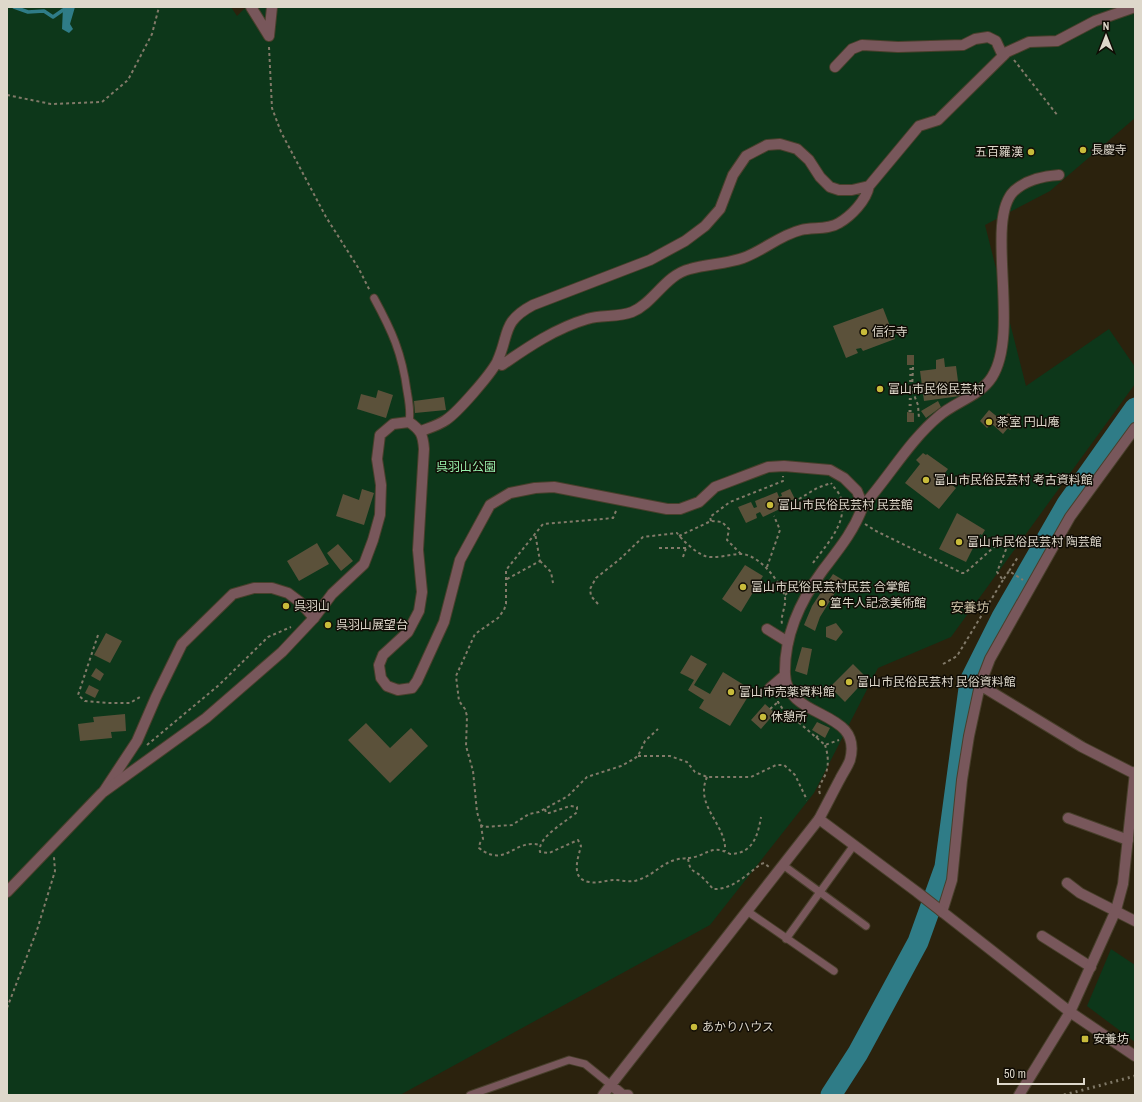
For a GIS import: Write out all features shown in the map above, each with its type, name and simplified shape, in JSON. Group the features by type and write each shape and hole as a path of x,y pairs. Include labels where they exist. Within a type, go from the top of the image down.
{"street":[{"path":"250,7 269,36"},
{"path":"269,36 272,7"},
{"path":"497,362 502,365 571,324 589,318 614,316 632,312 644,305 674,276 688,269 743,258 801,230 838,224 851,214 868,193 869,186 919,126 938,120 1005,54 1029,42 1057,41 1095,22 1135,7"},
{"path":"835,67 852,49 862,45 898,48 963,45 975,39 988,37 996,41 1005,54"},
{"path":"421,431 446,420 486,379 497,362 509,326 518,313 533,305 650,260 685,241 705,226 720,209 733,175 746,156 767,145 780,144 797,149 809,160 830,187 840,190 852,190 869,186"},
{"path":"603,1095 819,819 850,761 852,746 850,736 838,722 803,705 795,698 788,687 778,682 789,638 804,598 847,539 858,520 863,506 920,429 981,390 992,377 1001,357 1005,338 1002,224 1006,202 1014,191 1030,181 1044,176 1059,175"},
{"path":"102,793 206,718 282,652 314,618 332,594 364,564 380,515 381,485 377,459 380,435 393,424 409,422 421,431 424,449 418,550 422,592 419,611 408,632 383,655 379,665 381,678 387,686 398,690 412,688 417,681 444,622 460,560 490,505 510,493 535,488 554,487 667,509 680,509 699,502 715,487 768,467 784,466 830,470 844,478 858,491 863,506"},
{"path":"942,912 952,880 962,780 969,736 980,685 990,659 1070,517 1135,428"},
{"path":"7,892 102,793 137,742 156,697 182,644 233,594 254,588 272,588 288,593 300,602 314,618"},
{"path":"767,629 789,638"},
{"path":"980,685 1082,747 1135,773 1123,884 1116,910 1070,1012 1019,1095"},
{"path":"1068,818 1128,840"},
{"path":"819,819 917,892 1070,1012 1135,1056"},
{"path":"1067,883 1080,893 1135,921"},
{"path":"1042,936 1090,967"},
{"path":"611,1085 623,1094 628,1095"}],"lane":[{"path":"374,298 391,328 404,364 410,413 409,422"},
{"path":"786,938 854,845"},
{"path":"780,869 820,892 866,926"},
{"path":"747,911 834,971"},
{"path":"470,1095 569,1060 585,1064 611,1085"}],"path":[{"path":"7,95 51,104 102,102 128,80 152,34 159,7"},
{"path":"269,36 272,108 281,132 326,217 359,269 374,298"},
{"path":"1005,54 1058,116"},
{"path":"913,367 912,390 918,405 920,429"},
{"path":"711,521 710,517 730,502 783,480 784,466"},
{"path":"798,499 816,488 844,478"},
{"path":"812,566 841,521 841,498 830,483"},
{"path":"540,845 533,843 520,845 505,855 494,855 479,848 483,839 477,812 473,771 466,746 467,716 465,709 459,701 456,676 474,634 498,618 504,610 506,604 506,570 535,533 546,523 613,518 616,511"},
{"path":"766,568 780,530 774,516"},
{"path":"858,520 876,531 962,573 965,573 1004,538 1008,538 1009,542 999,562 997,572 1003,580"},
{"path":"679,536 711,521 725,524 729,529 727,540 740,554"},
{"path":"535,533 540,561 551,572 553,583"},
{"path":"598,604 591,596 590,589 596,578 620,559 643,537 677,533 687,547 704,556 740,554 751,557 766,568 775,577 785,595 785,606 781,623 789,638"},
{"path":"659,548 687,547"},
{"path":"683,557 687,547"},
{"path":"943,664 957,656 1018,557"},
{"path":"506,579 540,561"},
{"path":"1009,572 1032,585"},
{"path":"785,595 799,585 803,578"},
{"path":"144,748 219,685 268,637 295,625"},
{"path":"98,635 78,695 85,701 108,703 130,703 140,697"},
{"path":"778,682 778,702 782,708 825,745 828,752 828,763 819,791 824,808"},
{"path":"770,709 778,702"},
{"path":"638,756 645,741 658,729"},
{"path":"816,738 819,734"},
{"path":"825,745 850,736"},
{"path":"481,825 484,827 512,825 529,814 545,809 568,796 587,777 621,766 638,756 670,756 687,762 695,772 707,777 751,777 776,765 784,765 795,775 808,800"},
{"path":"707,777 704,785 707,807 724,842 725,851"},
{"path":"545,809 546,813 550,813 570,806 577,807 577,812 544,837 540,845 540,852 549,852 578,840 581,846 576,859 576,869 582,879 589,882 616,880 635,881 675,859 688,858 711,849 735,854 748,847 757,836 761,817"},
{"path":"7,1008 37,930 55,871 53,844"},
{"path":"688,858 690,870 702,877 713,889 726,888 764,863 780,869"}],"green space":[{"name":"呉羽山公園","path":"7,7 231,7 237,16 246,7 1135,7 1135,118 1050,191 985,225 1026,386 1109,329 1135,367 1135,384 951,637 878,668 814,793 710,925 400,1095 7,1095"},
{"path":"1111,949 1135,965 1135,1042 1087,1006"}],"water":[{"path":"63,7 75,7 70,24 73,29 69,33 62,29"}],"building":[{"name":"信行寺","path":"883,308 895,339 863,351 861,348 856,349 858,353 846,358 833,326"},
{"path":"907,355 914,355 914,365 907,365"},
{"path":"944,358 945,367 956,366 960,396 924,401 920,371 936,369 936,360"},
{"path":"378,390 393,395 386,418 357,409 361,394 376,398"},
{"path":"444,397 446,410 415,413 414,401"},
{"path":"938,401 941,407 926,418 921,411"},
{"name":"茶室 円山庵","path":"989,410 1000,419 996,422 999,424 1008,413 1018,420 1010,430 1008,428 1003,434 992,424 987,428 980,421"},
{"path":"907,412 914,413 914,422 907,422"},
{"name":"富山市民俗民芸村 考古資料館","path":"923,453 926,455 927,454 948,469 942,477 956,488 939,509 905,483 920,464 916,460"},
{"path":"362,489 374,493 364,525 336,516 343,494 359,500"},
{"name":"富山市民俗民芸村 民芸館","path":"790,489 795,499 786,502 784,500 781,501 784,507 763,517 760,512 756,514 757,518 746,523 738,507 751,502 754,508 757,507 755,501 777,492 779,497 782,496 781,493"},
{"name":"富山市民俗民芸村 陶芸館","path":"957,513 985,530 982,535 980,534 966,562 939,549"},
{"path":"317,543 329,564 299,581 287,561"},
{"path":"338,544 353,561 341,571 327,553"},
{"name":"富山市民俗民芸村民芸 合掌館","path":"745,565 763,576 741,612 722,599"},
{"name":"篁牛人記念美術館","path":"833,574 843,580 820,617 815,631 804,625 812,606"},
{"name":"篁牛人記念美術館","path":"836,623 843,632 836,641 826,637 826,627"},
{"path":"106,633 122,641 110,663 94,655"},
{"path":"802,647 812,649 807,675 795,671"},
{"name":"富山市売薬資料館","path":"691,655 707,664 694,685 710,694 723,672 752,690 730,726 699,708 704,700 688,690 694,680 680,673"},
{"name":"富山市民俗民芸村 民俗資料館","path":"853,664 867,678 845,702 830,687"},
{"path":"96,668 104,674 100,681 91,676"},
{"path":"89,685 99,690 95,698 85,693"},
{"name":"休憩所","path":"765,704 775,713 761,729 751,720"},
{"path":"125,714 126,731 111,732 112,738 80,741 78,724 94,722 93,717"},
{"path":"817,722 830,728 825,738 812,730"},
{"path":"366,723 390,748 411,728 428,746 390,783 348,740"}],"waterway":[{"path":"14,7 28,12 44,11 53,17 63,10"},
{"path":"831,1095 858,1053 918,942 945,867 970,681 1002,617 1067,504 1135,408"}],"railway":[{"path":"910,412 911,365"},
{"path":"1064,1095 1135,1076"}],"place":[{"name":"長慶寺","path":"1083,150"},
{"name":"五百羅漢","path":"1031,152"},
{"name":"信行寺","path":"864,332"},
{"name":"富山市民俗民芸村","path":"880,389"},
{"name":"茶室 円山庵","path":"989,422"},
{"name":"富山市民俗民芸村 考古資料館","path":"926,480"},
{"name":"富山市民俗民芸村 民芸館","path":"770,505"},
{"name":"富山市民俗民芸村 陶芸館","path":"959,542"},
{"name":"富山市民俗民芸村民芸 合掌館","path":"743,587"},
{"name":"篁牛人記念美術館","path":"822,603"},
{"name":"呉羽山","path":"286,606"},
{"name":"呉羽山展望台","path":"328,625"},
{"name":"富山市民俗民芸村 民俗資料館","path":"849,682"},
{"name":"富山市売薬資料館","path":"731,692"},
{"name":"休憩所","path":"763,717"},
{"name":"あかりハウス","path":"694,1027"},
{"name":"安養坊","path":"1085,1039"}],"district":[{"name":"安養坊","path":"970,607"}]}
